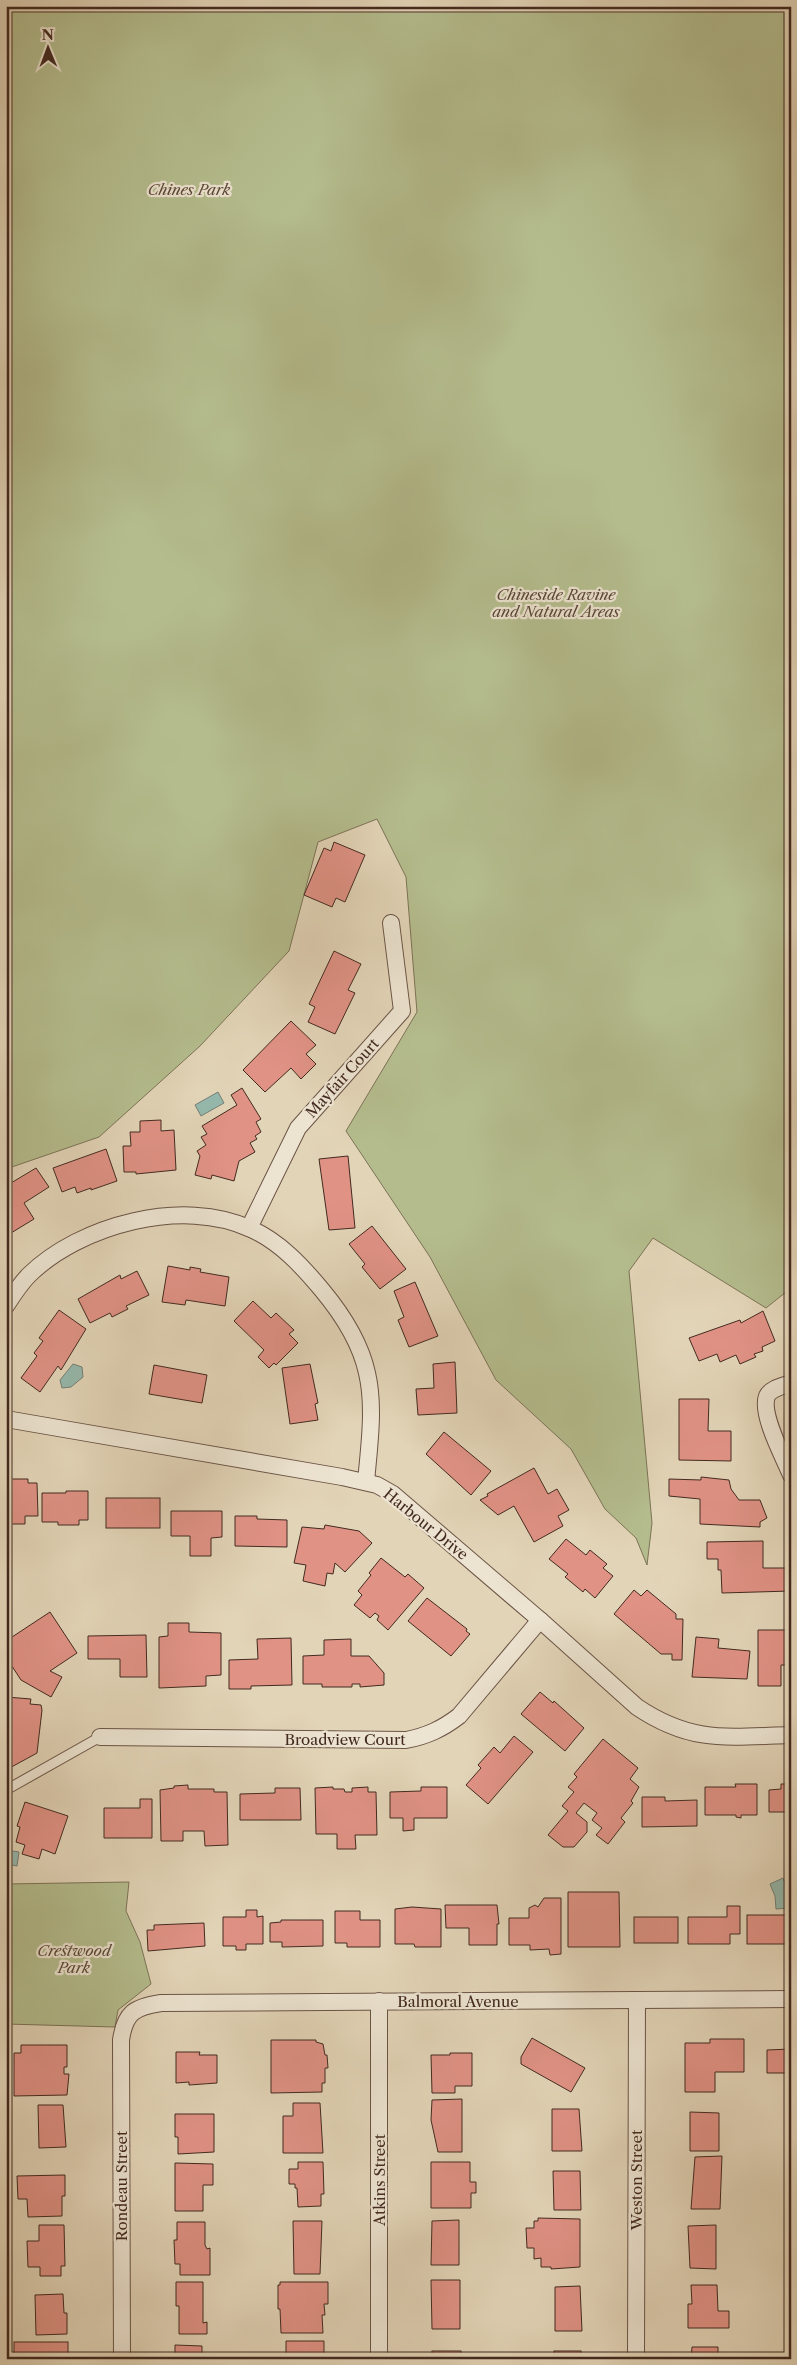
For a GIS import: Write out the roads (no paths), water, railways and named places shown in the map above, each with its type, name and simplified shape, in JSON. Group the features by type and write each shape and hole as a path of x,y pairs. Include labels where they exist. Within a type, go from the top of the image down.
{"street":[{"name":"Mayfair Court","path":"250,1228 298,1128 402,1011 391,923"},
{"path":"6,1306 28,1276 55,1253 70,1244 117,1225 153,1218 191,1216 209,1218 250,1228 269,1239 309,1274 334,1305 356,1342 367,1373 369,1389 370,1423 366,1482"},
{"path":"791,1383 772,1390 767,1396 766,1407 771,1428 791,1475"},
{"name":"Harbour Drive","path":"6,1419 366,1482 393,1494 540,1620 637,1707 672,1728 692,1734 719,1737 791,1735"},
{"name":"Broadview Court","path":"100,1737 406,1740 425,1736 445,1726 459,1716 540,1620"},
{"name":"Balmoral Avenue","path":"129,2014 144,2006 161,2003 791,1999"},
{"name":"Weston Street","path":"636,2359 637,2000"},
{"name":"Atkins Street","path":"379,2001 379,2359"},
{"name":"Rondeau Street","path":"122,2359 121,2040 123,2026 129,2014"}],"lane":[{"path":"6,1790 100,1737"}],"water":[{"path":"218,1092 224,1103 201,1116 195,1105"},
{"path":"73,1364 82,1367 83,1377 71,1387 62,1388 60,1380"},
{"path":"6,1850 19,1852 17,1866 6,1864"},
{"path":"783,1878 789,1893 789,1908 776,1909 775,1896 770,1884"}],"park label":[{"name":"Chines Park","path":"189,189"},
{"name":"Chineside Ravine and Natural Areas","path":"556,602"},
{"name":"Crestwood Park","path":"74,1958"}]}
